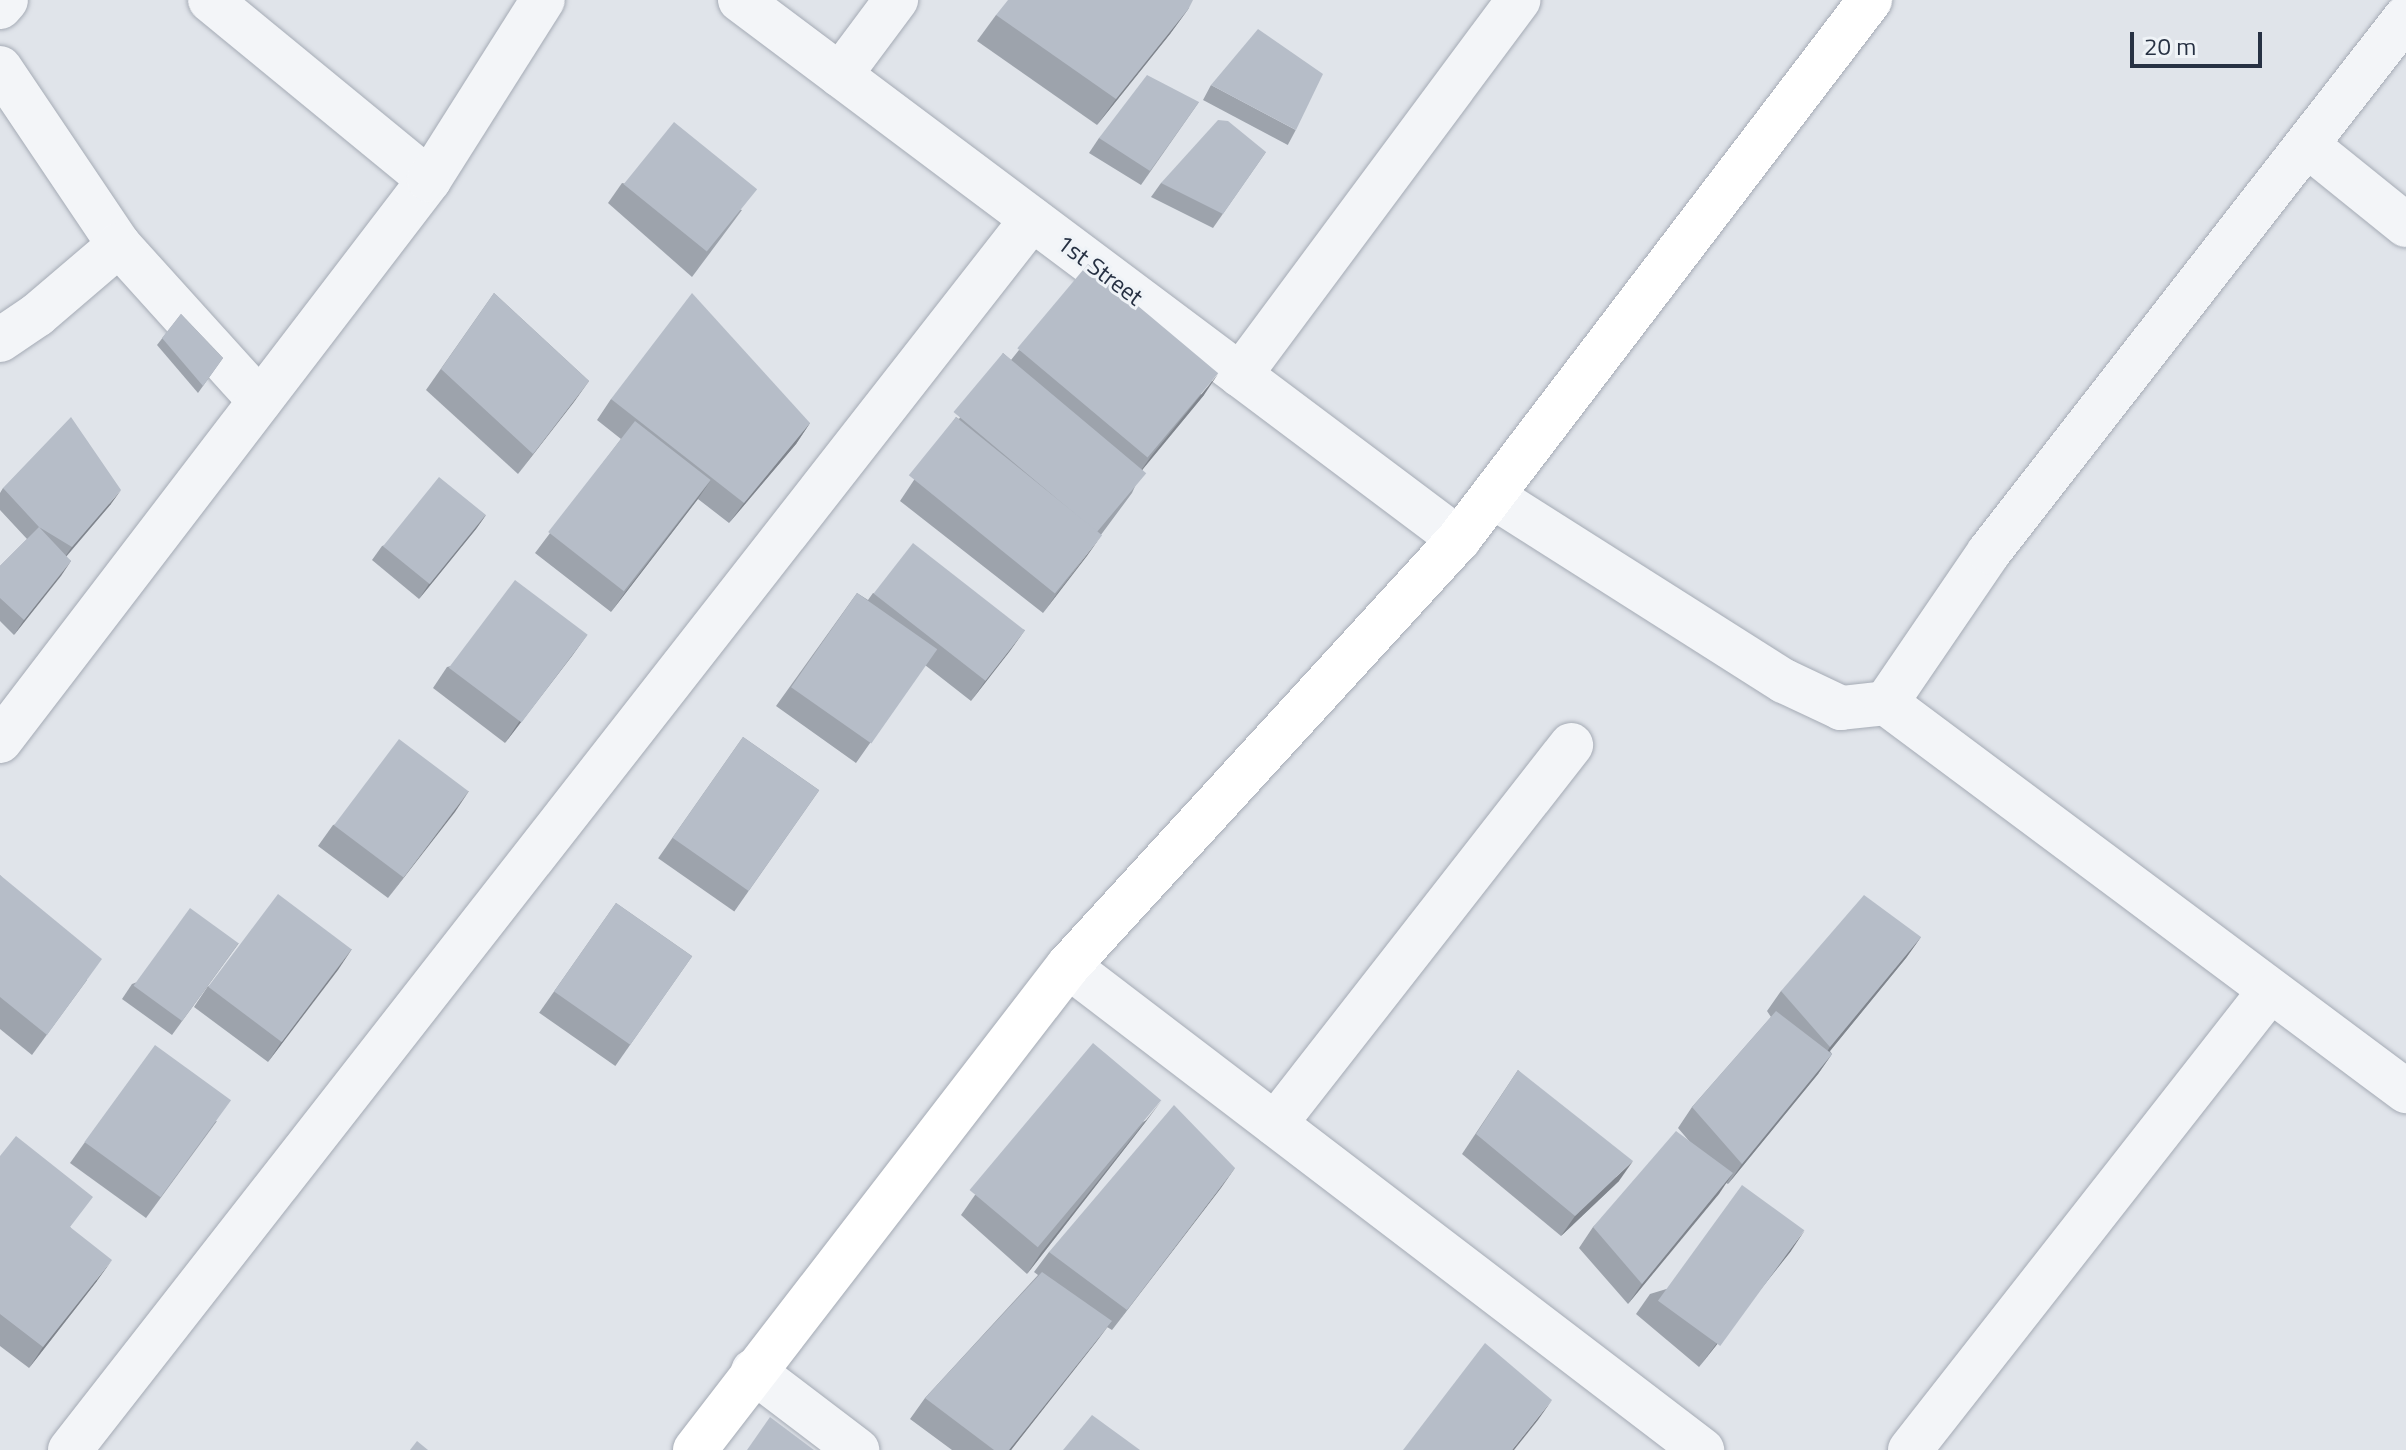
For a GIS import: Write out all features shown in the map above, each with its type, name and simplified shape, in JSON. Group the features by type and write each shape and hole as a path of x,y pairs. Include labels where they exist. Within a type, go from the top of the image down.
{"street":[{"path":"0,7 6,0"},
{"path":"210,0 429,180"},
{"path":"0,741 429,180 543,0"},
{"name":"1st Street","path":"740,0 1459,539"},
{"path":"840,75 896,0"},
{"path":"1240,375 1518,0"},
{"path":"695,1450 1068,966 1459,539 1870,0"},
{"path":"1886,703 1989,552 2406,17"},
{"path":"3,80 119,245 260,401"},
{"path":"2308,146 2406,225"},
{"path":"70,1450 1032,219"},
{"path":"0,340 37,315 119,245"},
{"path":"1492,496 1784,681 1841,708 1886,703 2269,992 2406,1091"},
{"path":"1275,1124 1571,745"},
{"path":"1068,966 1702,1450"},
{"path":"1910,1450 2269,992"},
{"path":"753,1371 857,1450"}],"building":[{"path":"1008,0 1193,0 1116,99 996,15"},
{"path":"1258,29 1323,74 1296,130 1211,85"},
{"path":"1147,75 1199,102 1150,171 1099,138"},
{"path":"1218,120 1228,121 1266,152 1223,214 1161,183"},
{"path":"674,122 757,189 707,252 624,184"},
{"path":"1088,264 1218,373 1148,458 1017,348"},
{"path":"494,293 589,381 533,454 441,369"},
{"path":"692,293 810,423 744,503 611,399"},
{"path":"181,314 223,358 203,386 162,338"},
{"path":"1003,353 1146,473 1097,532 954,412"},
{"path":"71,417 121,490 72,547 39,527 3,488"},
{"path":"956,417 1102,535 1055,594 909,475"},
{"path":"635,421 711,480 624,591 548,532"},
{"path":"439,477 486,515 430,584 383,546"},
{"path":"39,527 71,561 24,620 0,598 0,566"},
{"path":"913,543 1025,630 985,681 874,593"},
{"path":"515,580 588,635 521,723 449,668"},
{"path":"857,593 937,649 871,743 791,687"},
{"path":"743,737 819,790 749,891 672,838"},
{"path":"399,739 468,791 403,878 334,825"},
{"path":"0,875 102,959 47,1035 0,997"},
{"path":"278,894 351,949 282,1042 208,987"},
{"path":"1864,895 1921,937 1830,1047 1781,991"},
{"path":"616,903 692,956 630,1045 554,991"},
{"path":"190,908 239,943 182,1021 134,986"},
{"path":"1776,1011 1832,1054 1742,1164 1692,1107"},
{"path":"1093,1043 1161,1100 1038,1247 970,1190"},
{"path":"155,1045 231,1100 161,1197 84,1142"},
{"path":"1518,1070 1633,1161 1575,1216 1476,1134"},
{"path":"1174,1105 1235,1168 1127,1310 1049,1252"},
{"path":"1676,1131 1733,1173 1642,1284 1593,1227"},
{"path":"16,1136 93,1197 70,1227 112,1260 43,1347 0,1314 0,1156"},
{"path":"1742,1185 1804,1230 1720,1346 1658,1301"},
{"path":"1042,1272 1112,1321 1009,1450 994,1450 925,1398"},
{"path":"1485,1343 1552,1400 1512,1450 1403,1450"},
{"path":"1092,1415 1140,1450 1063,1450"},
{"path":"770,1417 814,1450 747,1450"},
{"path":"417,1441 428,1450 410,1450"}]}
